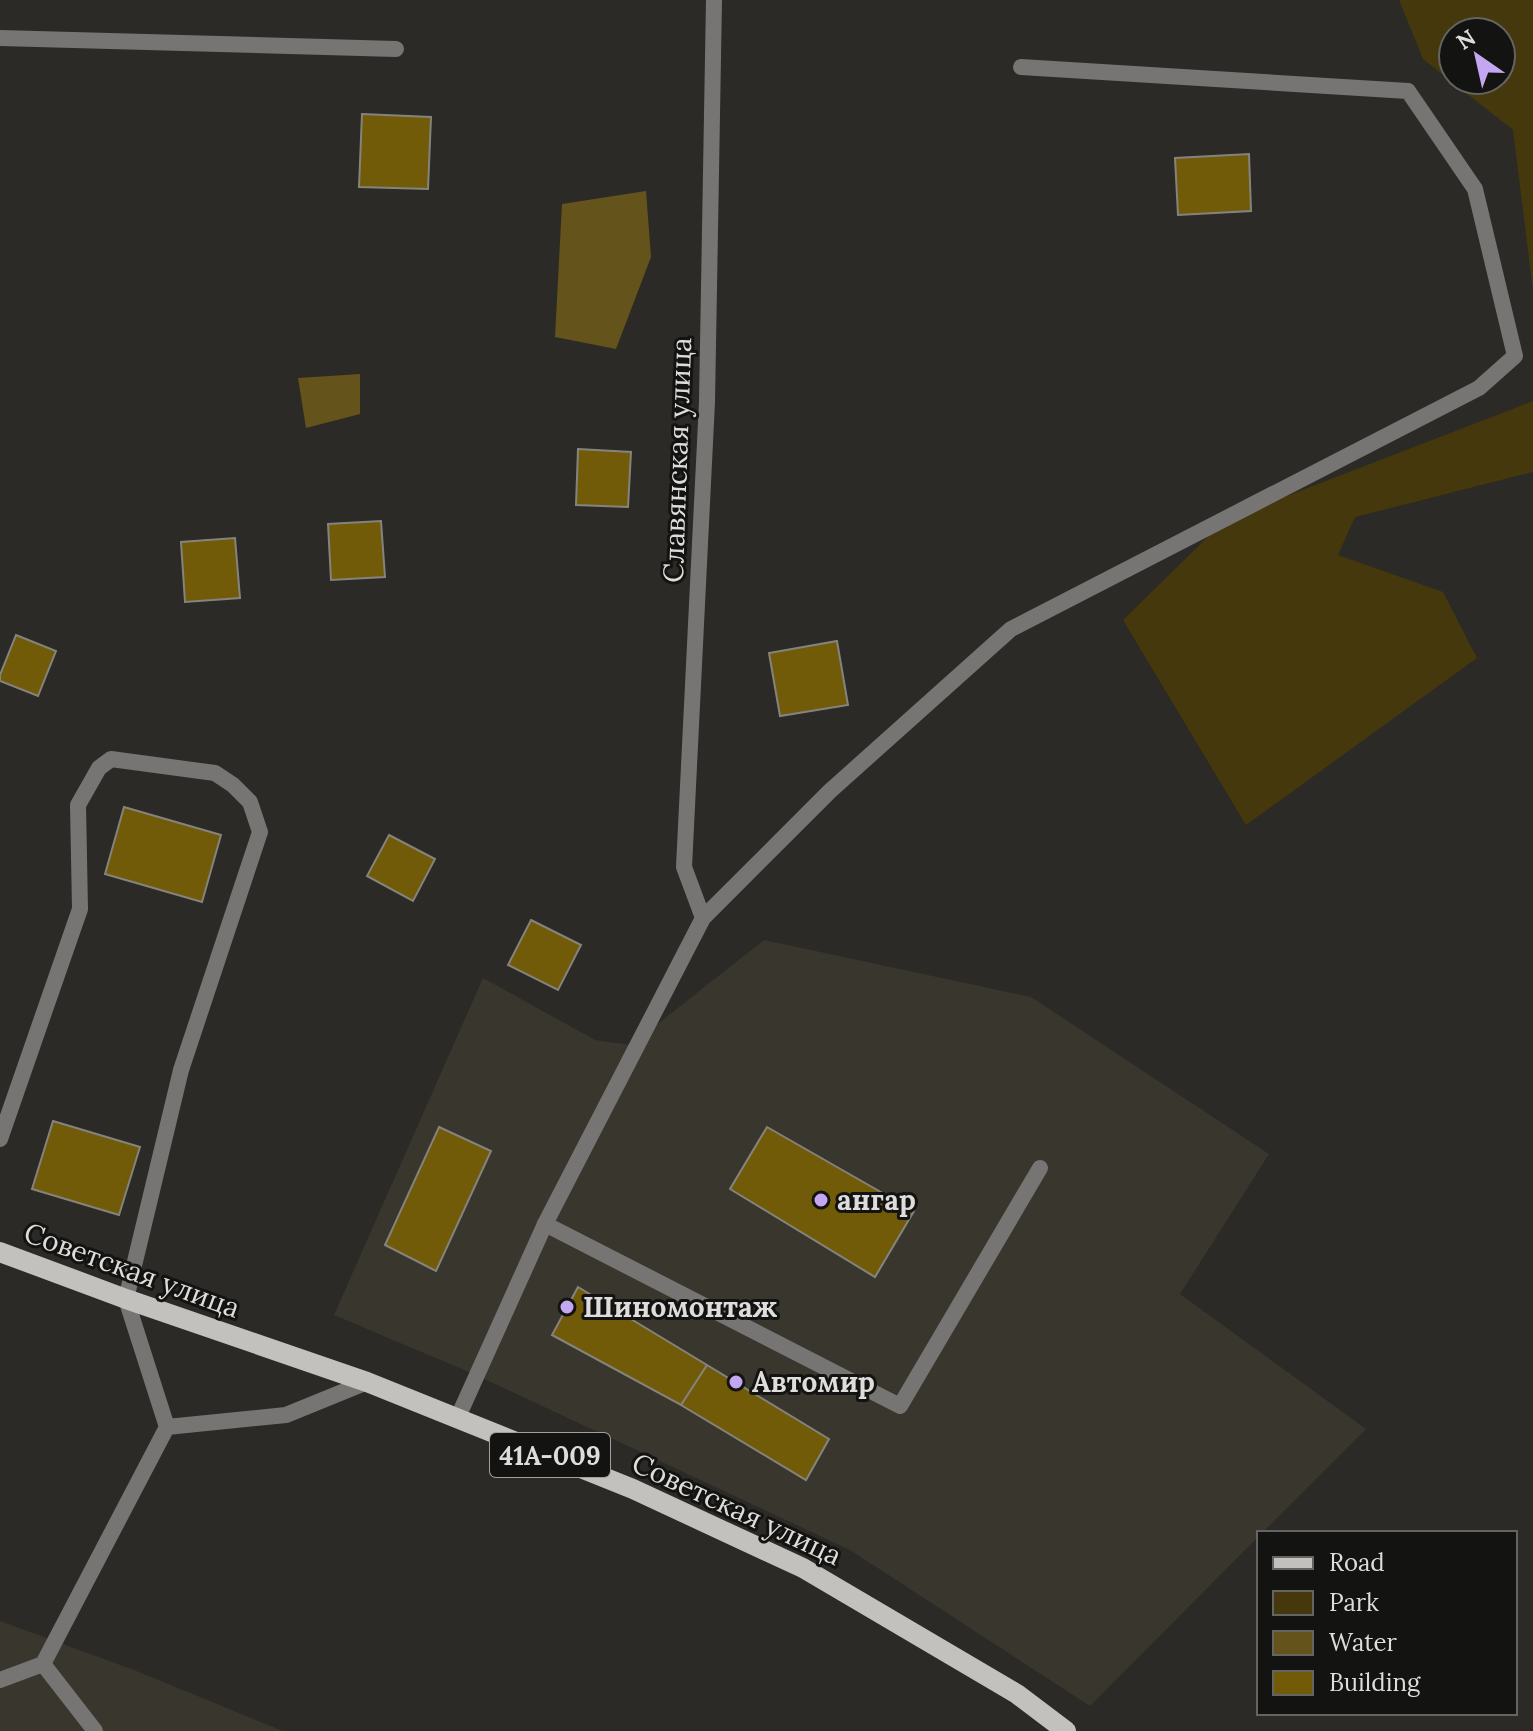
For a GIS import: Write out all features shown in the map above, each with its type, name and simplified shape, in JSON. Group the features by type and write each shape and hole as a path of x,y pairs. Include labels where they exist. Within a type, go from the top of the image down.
{"main road":[{"name":"Советская улица","path":"0,1252 367,1382 633,1489 803,1568 1017,1694 1066,1731"}],"street":[{"name":"Славянская улица","path":"703,918 684,867 707,402 714,0"},
{"path":"0,38 396,49"},
{"path":"458,1417 545,1224 703,918 830,791 1011,629 1479,388 1515,356 1475,189 1408,91 1021,67"},
{"path":"0,1139 80,909 78,805 99,768 111,759 215,773 250,802 260,832 181,1070 126,1299 167,1427 43,1664 0,1680"},
{"path":"545,1224 900,1406 1040,1168"},
{"path":"167,1427 286,1415 367,1382"},
{"path":"43,1664 95,1731"}],"shaded area":[{"name":"Автомир","path":"764,940 1031,997 1269,1154 1180,1294 1366,1429 1264,1531 1257,1531 1257,1538 1090,1706 850,1550 476,1375 334,1315 483,978 595,1040 631,1045"},
{"path":"0,1621 134,1670 283,1731 0,1731"}],"green space":[{"path":"1399,0 1533,0 1533,291 1513,130 1470,96 1517,96 1517,16 1437,16 1437,70 1423,59"},
{"path":"1533,401 1533,472 1355,517 1338,555 1443,592 1477,658 1246,825 1123,620 1225,520"}],"water":[{"path":"646,191 651,257 616,349 555,337 562,204"},
{"path":"360,374 360,414 306,428 298,378"}],"building":[{"path":"362,114 431,117 428,189 359,187"},
{"path":"1249,154 1251,211 1178,215 1175,158"},
{"path":"578,449 631,452 628,507 576,505"},
{"path":"381,521 385,577 331,580 328,524"},
{"path":"235,538 240,598 185,602 181,542"},
{"path":"16,635 56,651 38,696 0,681"},
{"path":"837,641 848,705 780,716 769,653"},
{"path":"124,807 221,835 202,902 105,874"},
{"path":"389,835 435,859 413,901 367,876"},
{"path":"531,920 581,945 558,990 508,965"},
{"path":"53,1121 140,1147 119,1215 32,1189"},
{"path":"439,1127 491,1151 436,1271 385,1245"},
{"name":"ангар","path":"767,1127 914,1211 875,1277 730,1189"},
{"path":"578,1287 707,1365 681,1405 552,1335"},
{"path":"707,1365 829,1439 806,1480 681,1405"}],"place":[{"name":"ангар","path":"821,1200"},
{"name":"Шиномонтаж","path":"567,1307"},
{"name":"Автомир","path":"736,1382"}]}
